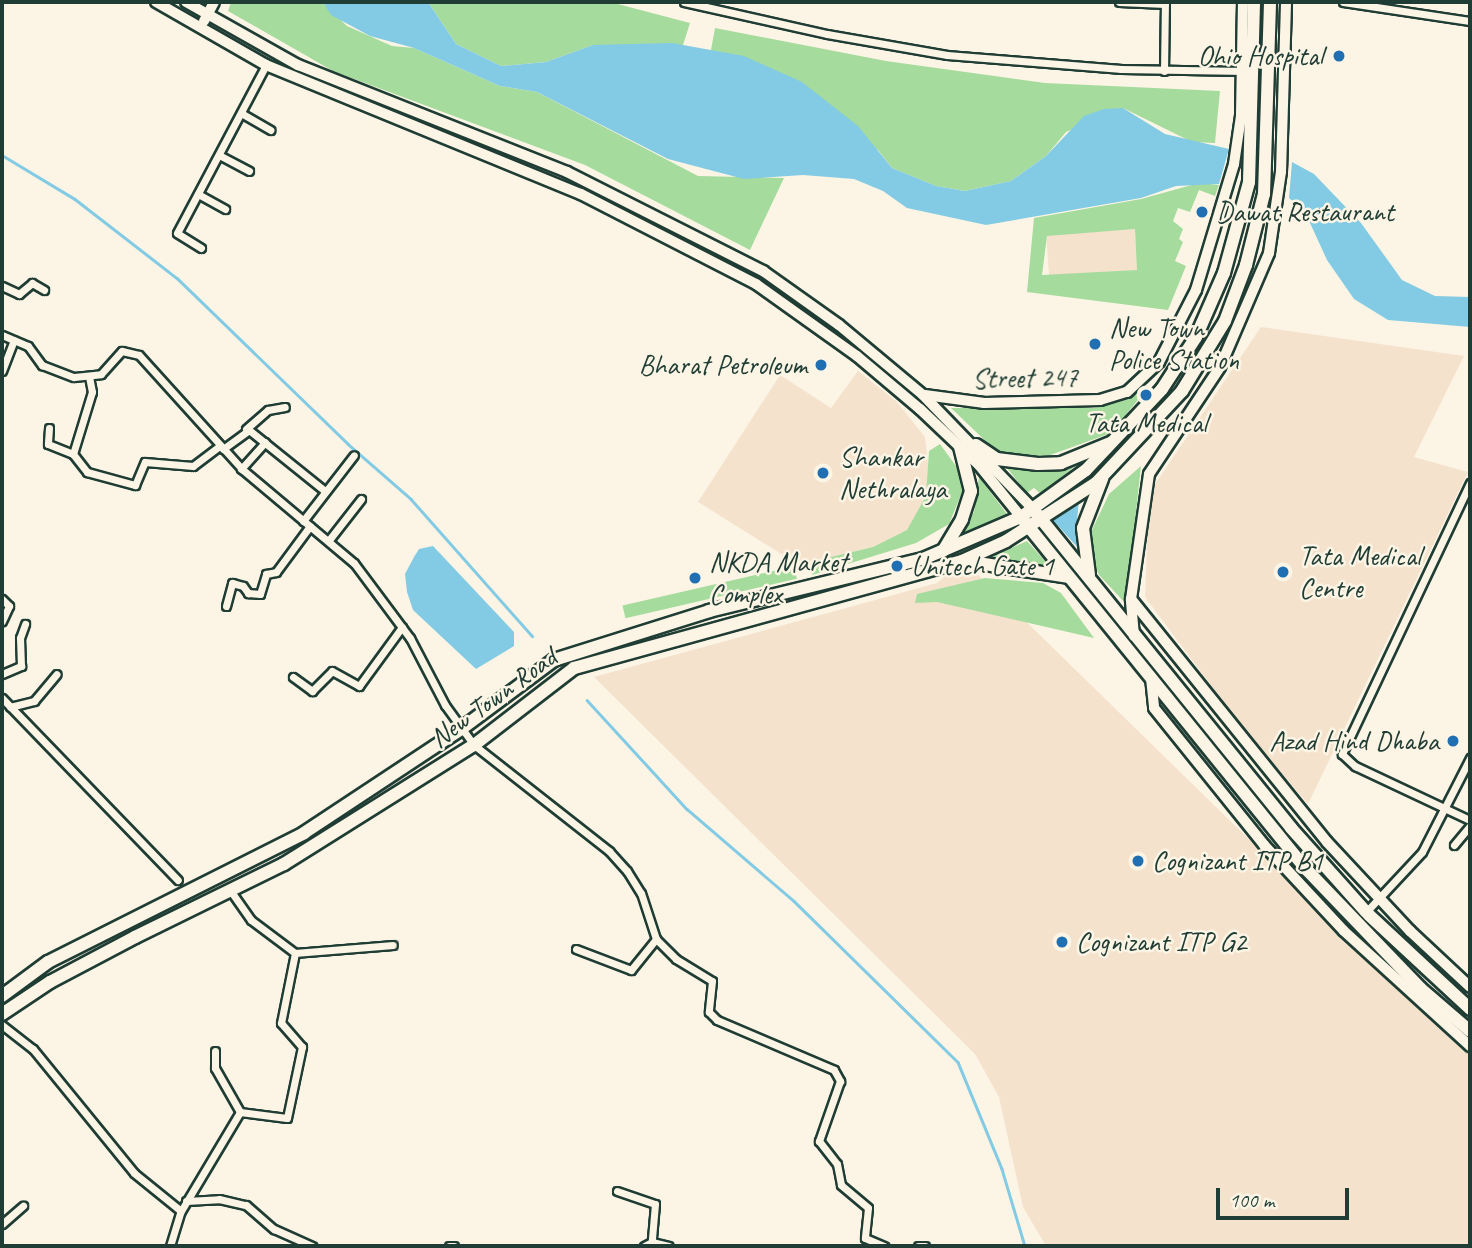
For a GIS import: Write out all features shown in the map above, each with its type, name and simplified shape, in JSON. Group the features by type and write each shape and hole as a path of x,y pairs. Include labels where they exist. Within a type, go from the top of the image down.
{"main road":[{"name":"New Town Road","path":"2,996 48,962 304,833 477,718 554,660 580,648 943,552 1021,517 1086,470 1118,439 1161,388 1196,337 1233,249 1249,182 1248,71 1254,2"},
{"name":"New Town Road","path":"2,1014 50,982 284,864 474,745 574,668 962,561 1030,527 1104,476 1182,391 1204,358 1225,321 1250,252 1265,182 1270,2"},
{"path":"976,445 997,459 1038,464 1061,463 1118,439"},
{"path":"943,552 962,519 971,491 960,447"},
{"path":"1090,581 1083,528 1104,476"},
{"path":"1032,508 1134,636 1368,913 1470,1009"},
{"path":"1021,517 1306,869 1360,927 1470,1031"},
{"path":"962,561 1069,577"}],"street":[{"path":"156,2 199,30 266,65 581,194 756,284 857,356 960,447 1021,517"},
{"path":"199,30 214,2"},
{"path":"684,2 947,55 1164,71 1248,71"},
{"path":"1119,2 1165,3 1164,71"},
{"name":"Street 247","path":"923,395 984,403 1100,400 1127,391 1156,366 1181,326 1219,226 1234,164 1248,71 1243,2"},
{"path":"1134,636 1131,599 1149,474 1225,358 1269,253 1280,181 1286,2"},
{"path":"1343,2 1470,21"},
{"path":"186,21 192,4 208,16 334,82 567,172 763,271 923,395 976,445 1032,508"},
{"path":"201,248 177,235 266,65"},
{"path":"241,113 270,130"},
{"path":"219,155 249,171"},
{"path":"198,194 225,209"},
{"path":"1219,226 1233,249"},
{"path":"756,284 763,271"},
{"path":"2,286 19,294 32,283 44,290"},
{"path":"2,335 28,346 51,370 89,377 102,374 118,353 132,352 241,469 354,563 402,628 461,729 474,745 609,850 641,893 656,939 676,959 712,981 708,1008 717,1020 822,1064 840,1078 820,1141 838,1164 841,1185 868,1209 864,1228 866,1243 884,1246"},
{"path":"2,370 15,340"},
{"path":"1156,366 1161,388"},
{"path":"73,454 92,392 89,377"},
{"path":"49,428 48,444 73,454 89,473 135,485 145,462 193,466 222,448 268,410 285,407"},
{"path":"246,429 326,491"},
{"path":"241,469 265,442"},
{"path":"303,521 354,455"},
{"path":"1470,483 1342,754 1355,766 1470,820"},
{"path":"329,540 361,499"},
{"path":"226,606 232,583 243,586 248,593 260,594 266,574 276,572 310,526"},
{"path":"2,599 9,606 2,621"},
{"path":"1131,599 1269,773 1379,900 1470,987"},
{"path":"2,674 21,666 20,638 25,624"},
{"path":"293,677 312,691 332,671 359,686 402,628"},
{"path":"10,707 34,701 57,674"},
{"path":"1151,678 1154,708 1264,845 1344,931 1470,1046"},
{"path":"2,698 178,880"},
{"path":"1368,913 1422,852 1470,758"},
{"path":"1454,845 1470,826"},
{"path":"230,890 251,920 295,953 393,945"},
{"path":"576,949 631,970 656,939"},
{"path":"240,1112 288,1115 302,1047 281,1023 295,953"},
{"path":"2,1026 33,1049 134,1173 181,1211"},
{"path":"215,1051 215,1068 240,1112"},
{"path":"170,1246 186,1201 240,1112"},
{"path":"617,1191 655,1204 652,1242"},
{"path":"186,1201 219,1199 246,1205 274,1228 312,1246"},
{"path":"2,1224 23,1206"},
{"path":"644,1246 652,1242 669,1246"},
{"path":"918,1246 925,1246"}],"shaded area":[{"path":"1135,229 1138,270 1049,276 1046,235"},
{"name":"Tata Medical Centre","path":"1261,327 1464,356 1414,457 1468,472 1308,804 1239,723 1145,597 1149,493"},
{"name":"Shankar Nethralaya","path":"858,371 896,401 925,437 930,480 921,510 907,530 873,547 799,565 698,502 780,375 831,408"},
{"path":"964,561 1470,1055 1470,1246 1046,1246 1023,1207 999,1097 975,1054 594,677 937,583"}],"green space":[{"path":"231,2 322,2 347,26 392,46 414,48 500,86 537,92 698,176 784,178 750,250 585,165 333,71 228,11"},
{"path":"428,2 610,2 690,23 683,45 593,45 546,62 501,66 456,44"},
{"path":"715,28 886,61 1045,83 1220,91 1215,143 1192,142 1123,108 1066,132 1046,156 1011,181 965,191 936,186 892,168 878,150 711,50"},
{"path":"1199,183 1219,185 1215,196 1199,190 1190,212 1178,208 1173,221 1183,229 1179,239 1183,242 1175,261 1186,266 1168,310 1027,292 1034,218 1141,199","holes":["1135,229 1137,270 1042,275 1047,236"]},
{"path":"1146,390 1111,433 1042,458 997,452 951,408 1095,408"},
{"path":"940,444 961,473 963,490 949,524 916,543 812,575 810,562 873,547 907,530 926,496 929,451"},
{"path":"1080,462 1041,494 1034,488 1027,493 1007,468 1044,470"},
{"path":"1141,466 1126,604 1099,575 1091,556 1091,532 1109,494"},
{"path":"979,477 1007,514 959,537 974,512"},
{"path":"1027,541 1055,572 987,559"},
{"path":"794,566 797,579 625,618 623,606"},
{"path":"985,578 1043,583 1061,593 1094,638 937,602 915,603 917,594"}],"water":[{"path":"323,2 428,2 456,44 501,66 546,62 593,45 672,43 744,56 802,82 858,126 892,168 936,186 965,191 1011,181 1046,156 1084,116 1104,109 1123,108 1165,134 1229,149 1219,184 1176,186 1141,198 986,225 907,208 883,191 854,179 803,175 744,179 668,159 537,92 500,86 414,48 370,36 331,15"},
{"path":"1292,162 1314,174 1361,223 1402,280 1435,296 1470,297 1470,327 1388,320 1354,299 1327,260 1305,212 1289,198"},
{"path":"1079,500 1076,531 1078,548 1053,520"},
{"path":"433,546 514,632 514,646 476,669 413,610 405,574 419,549"}],"waterway":[{"path":"2,155 75,199 177,278 348,444 411,499 532,636"},
{"path":"587,700 687,809 794,901 958,1062 1002,1169 1025,1246"}],"place":[{"name":"Ohio Hospital","path":"1339,56"},
{"name":"Dawat Restaurant","path":"1202,212"},
{"name":"New Town Police Station","path":"1095,344"},
{"name":"Bharat Petroleum","path":"821,365"},
{"name":"Tata Medical","path":"1146,395"},
{"name":"Shankar Nethralaya","path":"823,473"},
{"name":"Unitech Gate 1","path":"897,566"},
{"name":"Tata Medical Centre","path":"1283,572"},
{"name":"NKDA Market Complex","path":"695,578"},
{"name":"Azad Hind Dhaba","path":"1453,741"},
{"name":"Cognizant ITP B1","path":"1138,861"},
{"name":"Cognizant ITP G2","path":"1062,942"}]}
